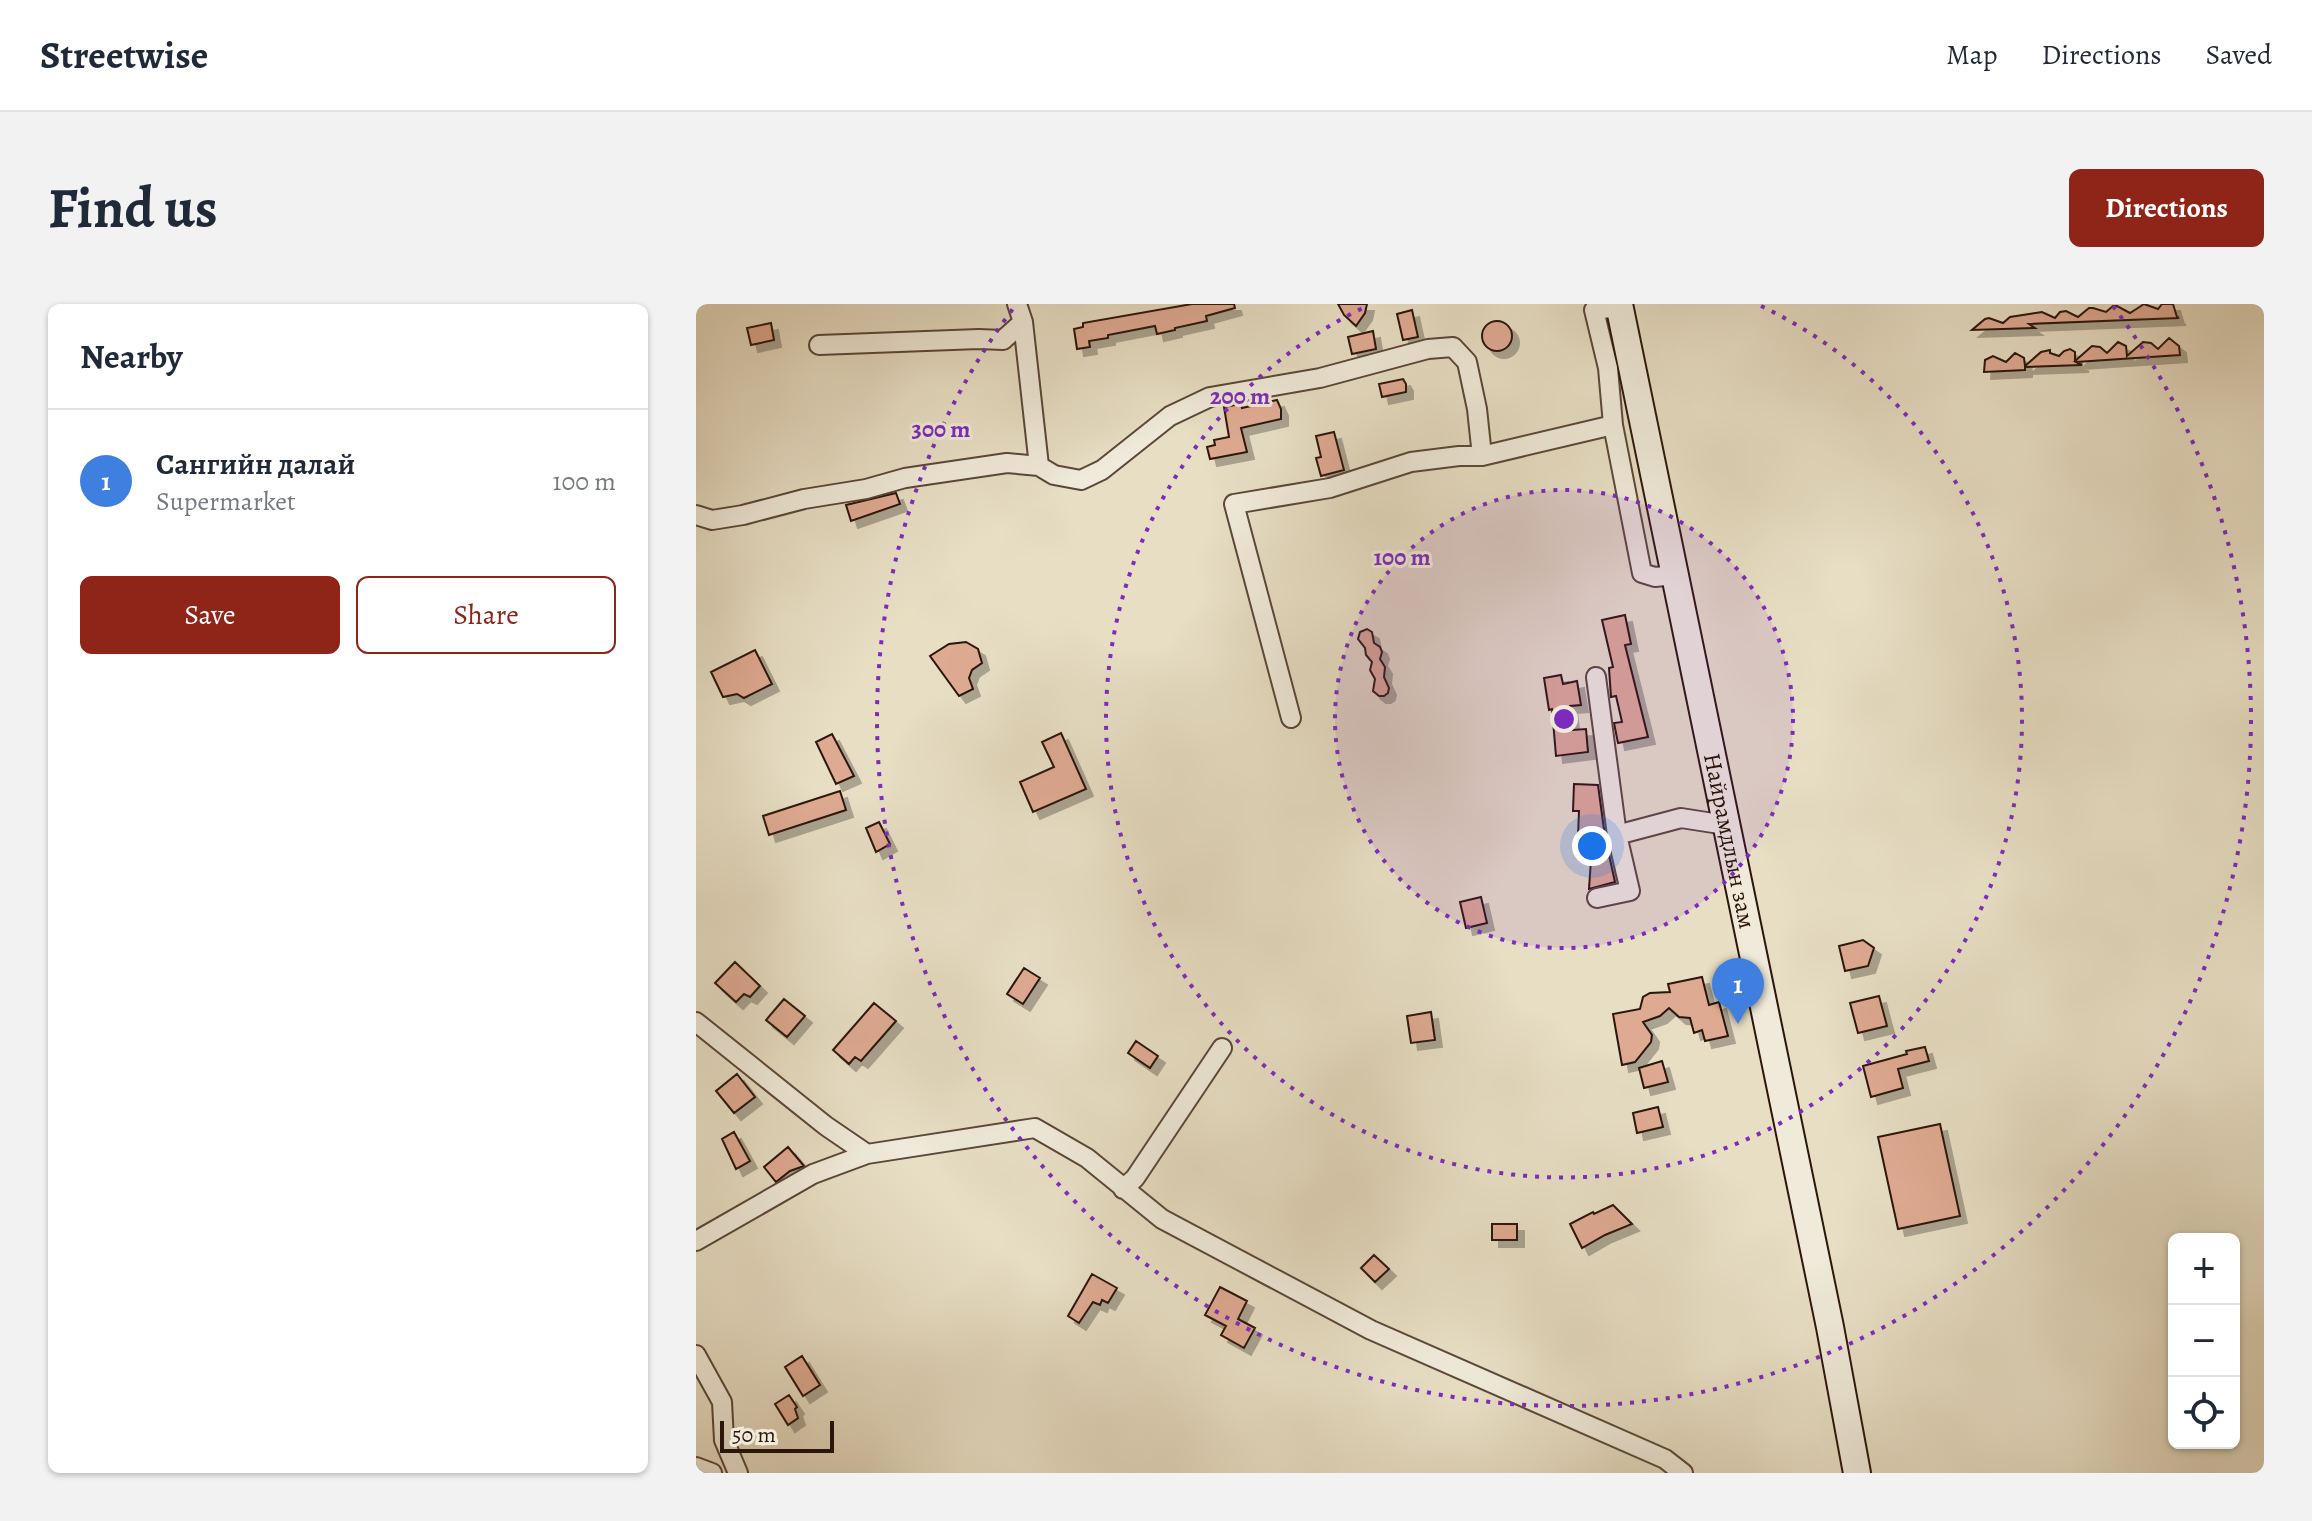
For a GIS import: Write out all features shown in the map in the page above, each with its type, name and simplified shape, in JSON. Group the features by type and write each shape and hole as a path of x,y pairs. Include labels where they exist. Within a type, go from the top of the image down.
{"main road":[{"name":"Найрамдлын зам","path":"1606,306 1675,575 1830,1327 1857,1473"}],"street":[{"path":"1606,306 1613,425 1642,573 1655,577 1675,575"},
{"path":"819,345 1003,340 1020,313"},
{"path":"1020,313 1039,466"},
{"path":"696,515 712,520 743,515 905,478 1007,463 1039,466 1054,475 1081,480 1102,470 1170,416 1210,397 1320,378 1428,349 1453,347 1467,362 1477,409 1482,456"},
{"path":"1291,718 1234,504 1330,488 1411,462 1482,456 1613,425"},
{"path":"1596,677 1617,835 1630,891 1597,898"},
{"path":"1617,835 1681,818 1726,825"},
{"path":"696,1022 826,1126 867,1154"},
{"path":"1123,1189 1135,1178 1222,1048"},
{"path":"696,1241 813,1174 867,1154 1035,1128 1087,1158 1162,1219 1371,1330 1665,1459 1683,1473"},
{"path":"696,1355 722,1402 724,1440 738,1473"},
{"path":"696,1467 712,1473"}],"building":[{"path":"1192,304 1234,304 1235,308 1206,316 1207,321 1175,330 1157,334 1155,326 1108,335 1108,338 1089,341 1090,347 1077,349 1074,329 1083,327 1083,323"},
{"path":"1338,304 1367,304 1356,326"},
{"path":"2144,304 2158,309 2162,304 2173,304 2179,318 2029,324 2035,328 1972,330 1989,318 2003,323 2010,317 2042,312 2055,318 2066,311 2078,317 2089,308 2106,312 2113,306 2130,313"},
{"path":"1412,310 1418,337 1403,340 1397,314"},
{"path":"1497,321 1503,322 1511,330 1511,342 1503,350 1497,351 1491,350 1483,342 1482,336 1483,330 1491,322"},
{"path":"771,323 774,340 751,345 747,328"},
{"path":"1373,331 1376,349 1352,354 1348,337"},
{"path":"2169,338 2179,346 2180,355 1984,372 1985,360 1993,356 2006,362 2015,353 2024,358 2025,366 2041,352 2050,350 2050,353 2059,356 2070,349 2075,352 2075,361 2092,346 2100,347 2107,353 2118,342 2126,346 2127,356 2143,342 2151,343 2158,349"},
{"path":"1403,379 1406,392 1382,397 1379,384"},
{"path":"1277,400 1281,419 1241,428 1247,452 1210,459 1207,447 1215,445 1214,440 1229,437 1224,407 1241,404 1242,408"},
{"path":"1334,432 1344,470 1321,476 1316,458 1321,457 1316,436"},
{"path":"896,493 900,504 851,521 846,505"},
{"path":"1625,615 1631,644 1625,645 1648,737 1618,743 1614,723 1622,722 1616,696 1611,697 1609,668 1613,667 1602,620"},
{"path":"1367,629 1372,632 1374,643 1382,652 1380,659 1385,667 1384,677 1389,688 1384,696 1373,691 1375,679 1370,670 1372,662 1358,639 1360,632"},
{"path":"966,642 978,649 982,663 972,670 969,678 973,689 959,696 930,656 949,644"},
{"path":"755,650 772,684 744,698 737,694 723,697 711,672"},
{"path":"1561,675 1563,684 1577,681 1581,705 1570,706 1573,730 1586,729 1588,752 1556,756 1552,709 1549,710 1544,678"},
{"path":"1061,733 1086,789 1033,812 1020,782 1054,767 1042,742"},
{"path":"832,734 854,776 836,784 816,742"},
{"path":"1574,784 1598,785 1615,882 1589,889 1591,860 1584,860 1585,836 1578,836 1579,811 1573,811"},
{"path":"840,791 846,810 769,835 763,816"},
{"path":"879,822 890,844 876,852 866,828"},
{"path":"1481,897 1487,923 1466,928 1460,902"},
{"path":"1863,940 1874,948 1868,966 1845,971 1839,946"},
{"path":"735,962 760,986 750,997 744,994 736,1002 715,983"},
{"path":"1024,968 1040,978 1023,1004 1007,994"},
{"path":"1702,977 1709,1005 1719,1002 1728,1036 1705,1041 1702,1030 1694,1033 1690,1018 1679,1017 1669,1008 1660,1016 1643,1022 1652,1035 1651,1042 1635,1062 1622,1065 1613,1014 1640,1009 1643,997 1650,993 1670,992 1668,984"},
{"path":"1879,996 1887,1026 1858,1033 1850,1003"},
{"path":"784,999 805,1016 787,1037 766,1020"},
{"path":"874,1003 896,1021 861,1061 855,1057 849,1064 833,1050"},
{"path":"1431,1012 1435,1040 1411,1043 1407,1016"},
{"path":"1136,1041 1158,1056 1150,1068 1128,1053"},
{"path":"1925,1047 1929,1061 1898,1069 1903,1088 1871,1097 1863,1066"},
{"path":"1662,1061 1668,1082 1644,1088 1639,1068"},
{"path":"737,1074 755,1097 734,1113 716,1091"},
{"path":"1658,1107 1663,1127 1637,1133 1633,1113"},
{"path":"1940,1124 1960,1216 1898,1229 1878,1137"},
{"path":"734,1132 750,1161 736,1169 722,1139"},
{"path":"788,1147 804,1166 790,1171 776,1182 764,1167"},
{"path":"1613,1205 1632,1224 1582,1248 1570,1224"},
{"path":"1492,1224 1517,1224 1517,1240 1492,1240"},
{"path":"1374,1255 1389,1269 1375,1282 1361,1268"},
{"path":"1092,1274 1117,1288 1108,1303 1102,1300 1100,1305 1093,1302 1079,1323 1068,1316"},
{"path":"1220,1287 1247,1301 1238,1319 1255,1328 1244,1348 1221,1335 1226,1326 1205,1315"},
{"path":"802,1356 820,1385 803,1396 785,1367"},
{"path":"789,1395 797,1407 798,1418 788,1425 775,1404"}],"place":[{"name":"Сангийн далай","path":"1738,1024"}]}
